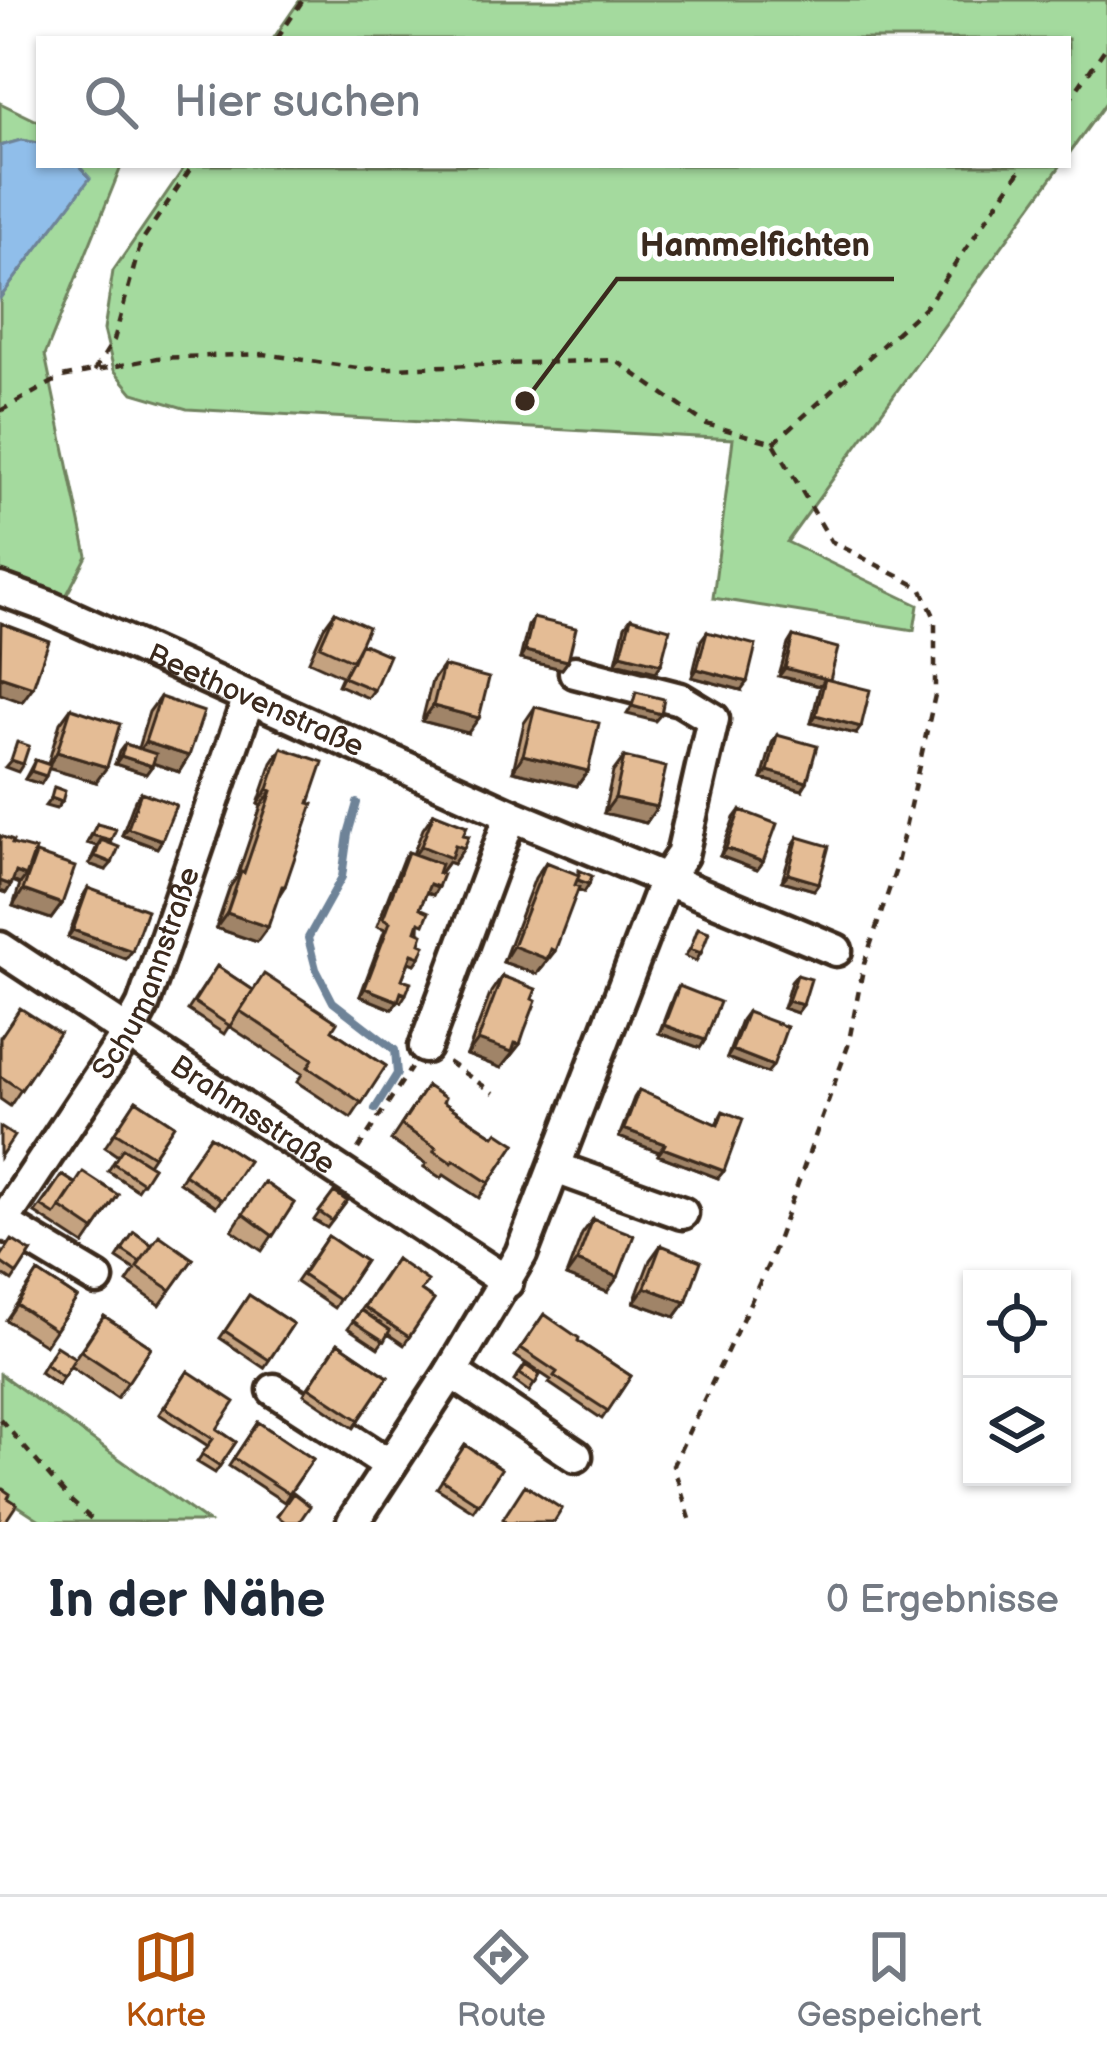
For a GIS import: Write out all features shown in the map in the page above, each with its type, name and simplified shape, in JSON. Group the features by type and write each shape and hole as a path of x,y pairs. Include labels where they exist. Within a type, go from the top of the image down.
{"street":[{"name":"Beethovenstraße","path":"0,589 511,815 836,950"},
{"path":"353,1522 521,1254 665,880 682,855 713,719 680,699 575,672"},
{"name":"Schumannstraße","path":"1,1223 143,1006 248,697"},
{"path":"424,1047 511,815"},
{"name":"Brahmsstraße","path":"0,948 507,1282"},
{"path":"556,1168 682,1213"},
{"path":"1,1223 97,1279"},
{"path":"451,1372 576,1456"},
{"path":"274,1390 390,1465"}],"path":[{"path":"279,36 303,0"},
{"path":"1071,98 1107,46"},
{"path":"94,371 114,340 141,242 191,168"},
{"path":"774,443 927,305 1022,168"},
{"path":"0,411 62,377 157,358 265,354 364,369 615,360 706,424 774,443 831,541 921,588 934,618 935,694 895,872 864,964 848,1046 769,1263 673,1465 691,1522"},
{"path":"341,1174 424,1047 494,1093"},
{"path":"0,1419 86,1519 95,1522"}],"green space":[{"path":"300,0 1107,0 1107,101 1071,151 1071,36 275,36"},
{"path":"0,103 36,121 36,142 21,140 0,146"},
{"path":"80,168 121,168 45,355 87,556 62,604 0,580 0,298 89,179"},
{"path":"184,168 1059,168 787,542 918,605 914,630 713,598 733,439 187,409 133,393 114,370 104,330 113,271"},
{"path":"0,1374 208,1522 43,1522 0,1494"}],"water":[{"path":"21,140 36,142 36,168 81,168 90,178 0,298 0,146"}],"building":[{"path":"335,612 368,627 353,661 320,646"},
{"path":"533,618 576,628 568,661 525,651"},
{"path":"631,618 670,629 661,664 621,654"},
{"path":"1,623 49,641 33,687 0,676"},
{"path":"707,632 756,645 747,682 697,669"},
{"path":"793,636 838,648 830,680 785,668"},
{"path":"361,643 389,655 374,690 343,677"},
{"path":"443,666 489,678 479,718 433,706"},
{"path":"825,679 870,690 861,727 816,715"},
{"path":"636,692 664,699 661,714 632,706"},
{"path":"160,697 204,712 189,756 145,742"},
{"path":"535,707 599,723 588,771 523,755"},
{"path":"71,708 120,724 107,767 57,752"},
{"path":"777,735 817,746 807,782 768,771"},
{"path":"17,742 29,746 23,764 11,760"},
{"path":"125,744 156,754 152,766 121,756"},
{"path":"282,748 323,762 309,803 313,804 268,927 227,913 272,791 268,789"},
{"path":"624,757 666,767 657,807 615,798"},
{"path":"35,760 50,765 46,776 31,771"},
{"path":"54,787 65,791 62,802 51,798"},
{"path":"141,792 176,805 162,840 128,828"},
{"path":"740,810 777,824 763,862 726,848"},
{"path":"434,813 467,826 464,848 455,845 451,858 421,846"},
{"path":"97,824 116,829 111,840 92,835"},
{"path":"0,836 35,850 26,876 16,872 11,885 0,881"},
{"path":"798,837 829,846 819,883 788,874"},
{"path":"101,840 119,847 112,863 95,856"},
{"path":"408,852 441,864 438,873 443,874 438,887 430,884 420,908 429,912 416,931 423,934 420,943 425,945 420,957 412,954 402,979 411,982 398,1001 365,988 390,922 383,918"},
{"path":"36,854 75,867 62,904 23,890"},
{"path":"546,862 579,875 575,885 579,887 555,951 551,949 547,959 513,946"},
{"path":"579,870 592,876 589,884 578,880"},
{"path":"88,888 147,910 132,951 73,930"},
{"path":"698,928 709,932 701,953 690,949"},
{"path":"217,966 253,990 230,1026 194,1002"},
{"path":"264,974 337,1022 332,1030 386,1066 362,1103 308,1067 313,1059 240,1011"},
{"path":"797,975 811,979 803,1005 788,1001"},
{"path":"502,976 536,989 520,1044 515,1043 512,1052 478,1040"},
{"path":"679,986 720,1002 705,1040 664,1025"},
{"path":"20,1008 59,1033 21,1090 0,1076 0,1038"},
{"path":"747,1012 787,1027 773,1066 732,1050"},
{"path":"427,1086 477,1125 515,1144 489,1183 452,1163 401,1125"},
{"path":"639,1090 718,1125 723,1111 743,1119 724,1171 624,1129"},
{"path":"136,1100 174,1125 153,1156 115,1132"},
{"path":"0,1127 14,1136 0,1157"},
{"path":"210,1136 248,1161 222,1200 184,1174"},
{"path":"123,1148 153,1167 143,1183 113,1163"},
{"path":"83,1172 118,1195 94,1230 60,1207"},
{"path":"62,1175 76,1184 55,1215 41,1206"},
{"path":"264,1182 294,1203 273,1236 243,1214"},
{"path":"334,1192 347,1201 332,1221 319,1212"},
{"path":"593,1219 634,1235 618,1277 577,1261"},
{"path":"134,1232 152,1245 140,1262 122,1250"},
{"path":"159,1235 193,1259 171,1290 137,1267"},
{"path":"328,1236 365,1261 339,1300 302,1275"},
{"path":"12,1240 31,1252 17,1274 0,1262"},
{"path":"661,1245 701,1261 686,1302 645,1287"},
{"path":"396,1259 428,1281 421,1291 434,1300 409,1337 364,1307"},
{"path":"38,1272 77,1298 55,1330 17,1305"},
{"path":"249,1295 293,1324 269,1360 225,1331"},
{"path":"361,1310 390,1330 384,1341 353,1321"},
{"path":"544,1314 631,1376 608,1411 521,1348"},
{"path":"104,1316 151,1347 128,1382 81,1351"},
{"path":"338,1343 388,1377 359,1420 309,1387"},
{"path":"56,1346 75,1358 63,1377 45,1364"},
{"path":"525,1365 540,1375 535,1384 520,1374"},
{"path":"188,1371 235,1402 217,1429 236,1442 220,1466 202,1454 213,1439 165,1407"},
{"path":"258,1422 313,1459 289,1494 234,1458"},
{"path":"465,1445 501,1469 479,1504 442,1480"},
{"path":"525,1485 562,1509 554,1522 503,1519"},
{"path":"0,1487 17,1504 5,1522 0,1522"},
{"path":"293,1493 310,1506 299,1522 285,1522 277,1516"}],"waterway":[{"path":"357,803 342,877 308,938 316,969 333,1002 395,1050 397,1074 375,1109"}],"place":[{"name":"Hammelfichten","path":"525,401"}]}
